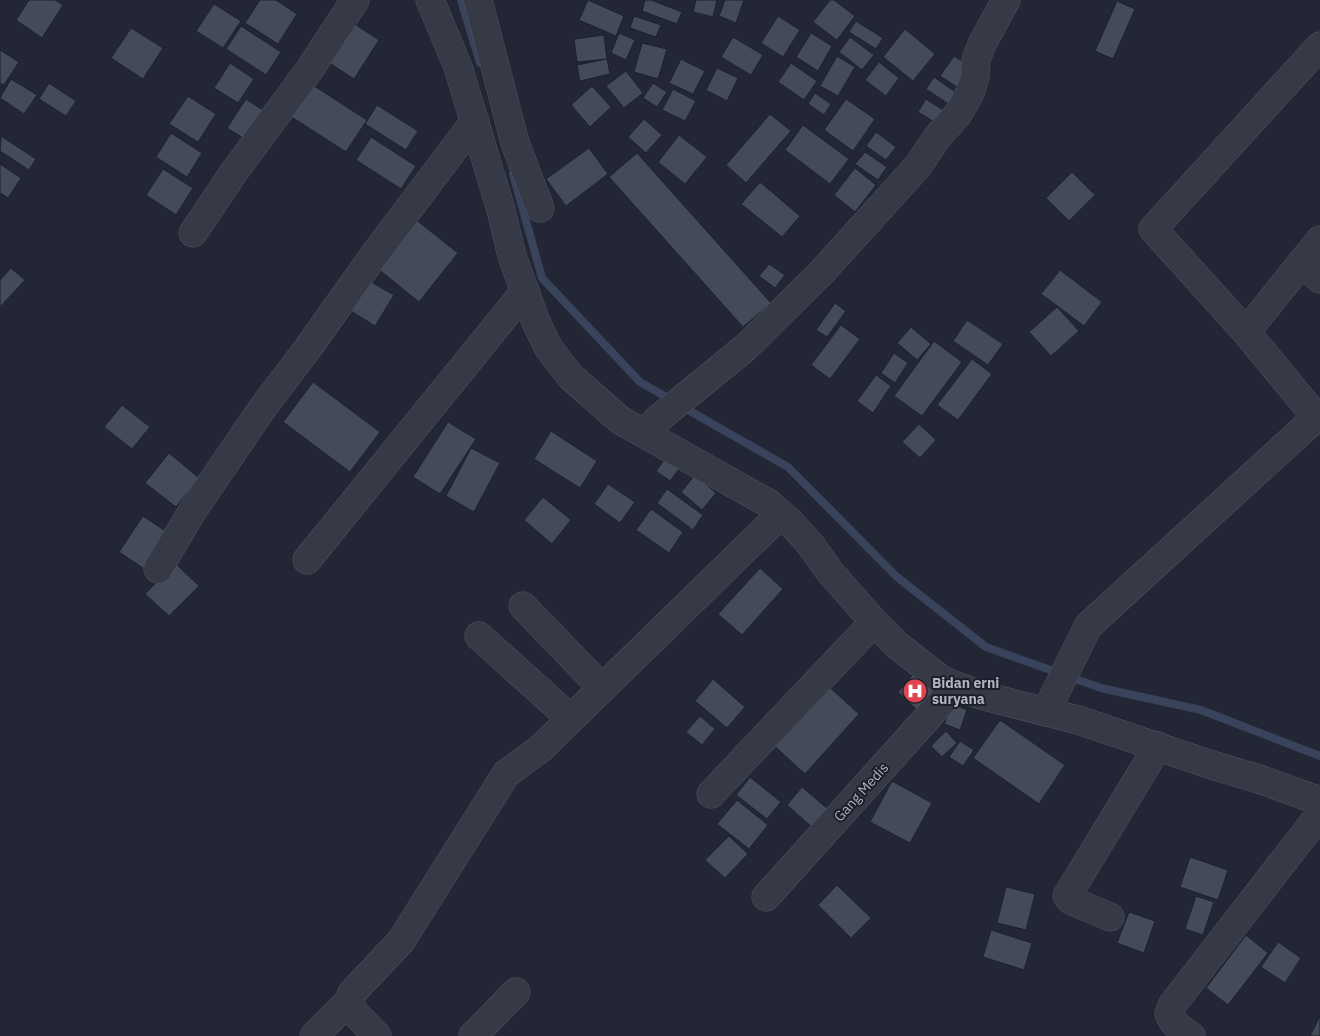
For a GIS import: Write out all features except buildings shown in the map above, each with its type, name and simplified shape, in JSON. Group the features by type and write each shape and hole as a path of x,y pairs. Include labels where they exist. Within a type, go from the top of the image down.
{"street":[{"path":"193,233 234,172 310,69 354,0"},
{"path":"430,0 448,41 475,121 501,210 512,256 536,322 548,347 570,376 620,420 651,426 768,503 810,544 830,572 896,645 939,678 984,696 1078,720 1320,801"},
{"path":"478,0 515,143 540,208"},
{"path":"651,426 746,347 821,273 917,167 940,134 958,114 970,93 975,77 976,60 982,44 1006,0"},
{"path":"1046,712 1088,626 1318,416 1246,332 1153,229 1320,46"},
{"path":"158,569 187,520 264,406 475,121"},
{"path":"1246,332 1311,271 1320,240"},
{"path":"307,560 525,291"},
{"path":"314,1036 348,1002 352,993 401,941 506,774 540,748 781,514"},
{"path":"523,606 602,688"},
{"path":"711,794 874,622"},
{"path":"480,636 570,718"},
{"name":"Gang Medis","path":"766,897 956,686"},
{"path":"1110,917 1072,901 1067,896 1158,746"},
{"path":"1191,1036 1180,1030 1172,1022 1169,1014 1173,1004 1320,814"},
{"path":"474,1036 516,992"},
{"path":"348,1002 355,1013 377,1036"}],"waterway":[{"path":"461,0 480,63"},
{"path":"513,174 542,278 640,382 673,401"},
{"path":"683,407 788,467 897,577 986,647 1101,688 1201,710 1320,756"}],"place":[{"name":"Bidan erni suryana","path":"915,691"}]}
